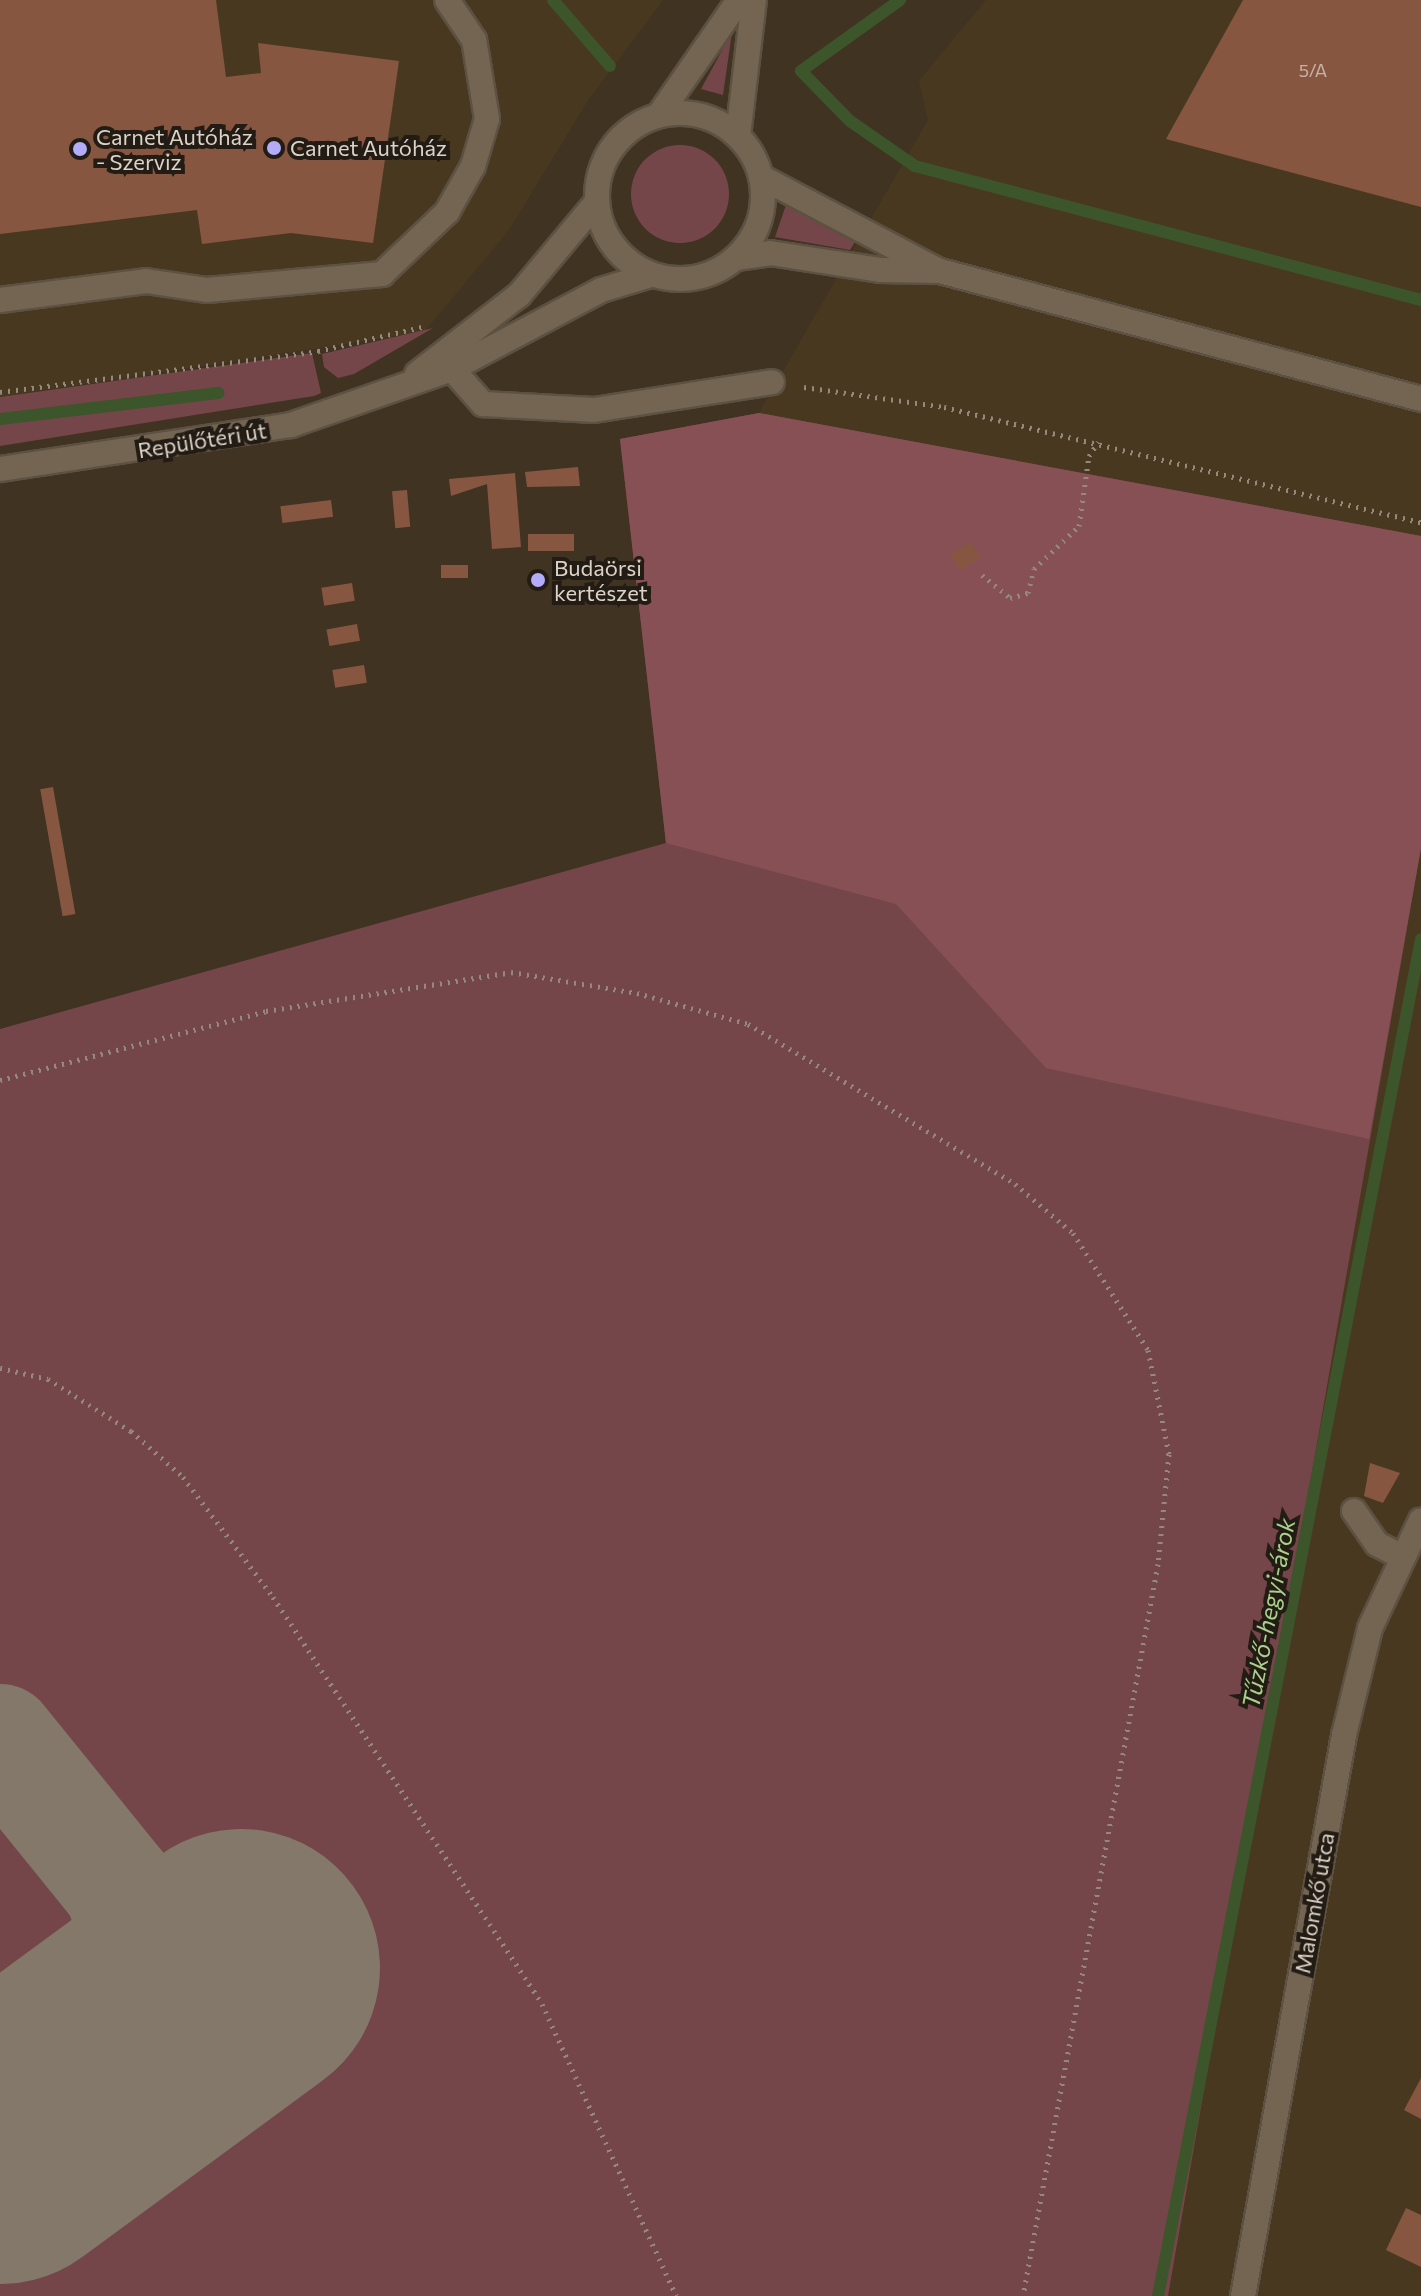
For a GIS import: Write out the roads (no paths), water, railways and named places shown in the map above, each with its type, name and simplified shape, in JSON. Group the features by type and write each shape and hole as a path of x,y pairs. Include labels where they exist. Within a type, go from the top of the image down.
{"street":[{"path":"0,300 146,281 207,290 382,274 394,266 447,212 473,166 487,119 474,40 447,0"},
{"path":"739,0 659,115 612,147 596,203 613,247 651,275 696,278 736,258 770,253 880,270 940,271 1421,399"},
{"path":"738,136 754,0"},
{"path":"659,115 710,118 738,136 761,177 760,221 736,258"},
{"path":"761,177 893,240 940,271"},
{"name":"Repülőtéri út","path":"399,388 519,295 576,236 596,203"},
{"name":"Repülőtéri út","path":"0,469 261,431 452,369 601,290 651,275"},
{"path":"452,369 483,404 594,410 772,382"},
{"path":"1354,1511 1377,1544 1401,1556"},
{"name":"Malomkő utca","path":"1243,2296 1344,1735 1370,1628 1401,1556 1421,1520"}],"waterway":[{"path":"553,0 610,66"},
{"path":"900,0 801,71 850,121 915,166 1421,300"},
{"path":"0,419 218,393"},
{"name":"Tűzkő-hegyi-árok","path":"1158,2296 1421,939"}],"place":[{"name":"Carnet Autóház","path":"274,148"},
{"name":"Carnet Autóház - Szerviz","path":"80,149"},
{"name":"Budaörsi kertészet","path":"538,580"}]}
